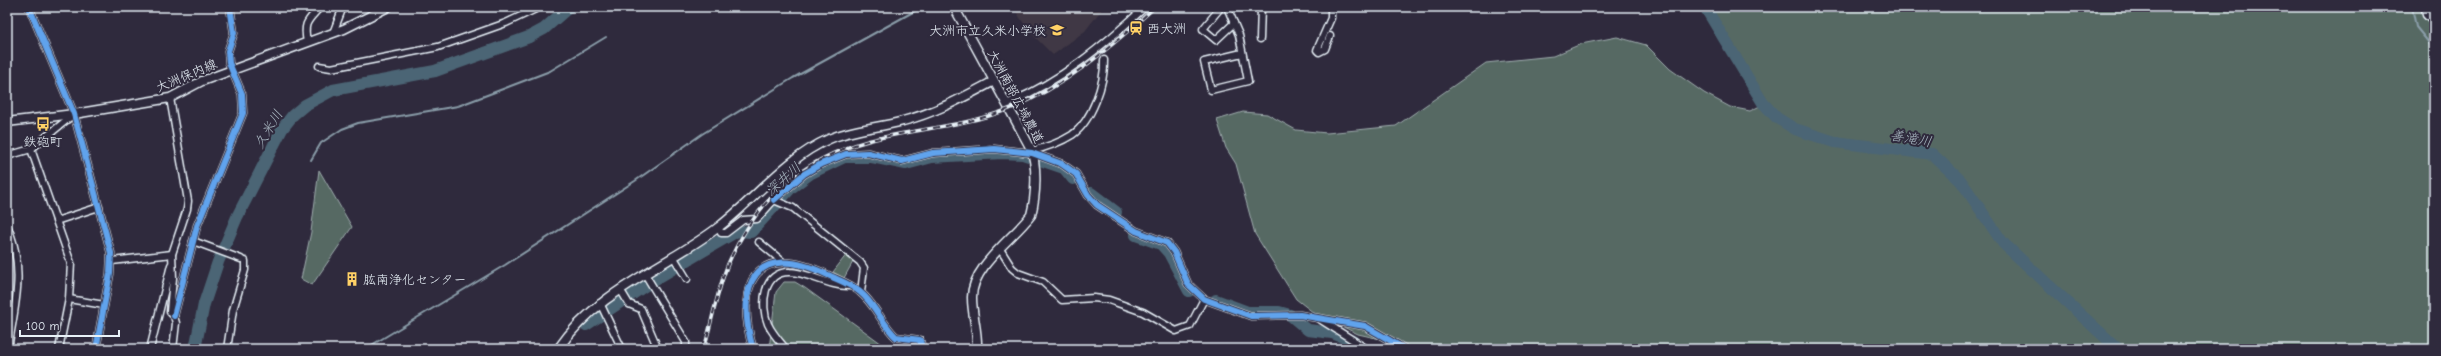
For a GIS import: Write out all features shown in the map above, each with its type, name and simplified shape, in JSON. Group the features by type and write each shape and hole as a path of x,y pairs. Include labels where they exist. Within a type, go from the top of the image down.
{"street":[{"path":"29,7 74,114 112,261 96,349"},
{"path":"172,349 176,327 174,316 193,241 211,190 243,113 242,94 231,70 228,51 234,33 230,7"},
{"path":"307,42 304,29 315,10 320,7"},
{"path":"333,33 343,7"},
{"name":"大洲保内線","path":"7,122 74,114 170,98 202,81 333,33 388,7"},
{"path":"319,66 332,68 438,47 531,13 540,7"},
{"name":"大洲南部広域農道","path":"954,7 1033,155 1033,207 1031,215 981,271 974,284 972,297 978,335 977,349"},
{"path":"1006,104 1047,85 1074,67 1145,7"},
{"path":"1221,7 1203,29 1216,40 1234,23"},
{"path":"1227,7 1234,23 1242,53 1248,81 1211,90 1204,62 1242,53"},
{"path":"1260,7 1260,39"},
{"path":"1330,36 1325,49 1319,52 1317,50 1317,46 1331,18 1331,7"},
{"path":"2426,7 2426,15 2434,23"},
{"path":"1033,155 1078,129 1103,85 1104,60"},
{"path":"558,349 571,330 600,303 718,227 740,210 785,166 808,150 829,139 850,132 901,122 931,113 994,81"},
{"path":"170,98 188,201 187,209 172,254 173,278 170,312 174,316"},
{"path":"7,156 31,148 74,114"},
{"path":"31,148 71,263 70,299 61,349"},
{"path":"718,227 721,233 726,233 743,220 757,219 777,202 804,174 821,164 846,154 868,153 902,161 928,154 994,149 1033,155 1062,164 1076,174 1097,205 1136,230 1167,243 1174,252 1188,284 1204,299 1251,316 1300,315 1365,326 1405,349"},
{"path":"777,202 793,208 860,262 864,268 860,292"},
{"path":"56,221 99,207"},
{"path":"7,225 15,244 19,278 8,349"},
{"path":"193,241 243,260 245,270 233,310 227,349"},
{"path":"759,242 783,262"},
{"path":"1000,249 1012,268 1042,282 1062,300 1094,298 1108,300 1143,312 1176,331 1190,326 1204,299"},
{"path":"112,261 172,254"},
{"path":"673,256 687,279"},
{"path":"150,349 172,262"},
{"path":"753,349 746,321 746,304 750,286 755,274 766,265 783,262 796,262 814,268 852,286 860,292 896,337 920,340 922,349"},
{"path":"786,349 768,325 764,312 768,284 778,275 791,272 841,286 852,286"},
{"path":"645,274 686,342 686,349"},
{"path":"620,289 629,304 641,310 658,349"},
{"path":"70,299 104,305"},
{"path":"600,303 622,349"},
{"path":"1320,319 1367,349"}],"shaded area":[{"name":"大洲市立久米小学校","path":"1013,7 1103,8 1085,31 1053,55 1028,30"}],"green space":[{"path":"1702,7 2434,7 2434,349 1408,349 1398,343 1358,334 1314,313 1296,299 1255,234 1236,164 1226,148 1217,120 1243,112 1267,114 1296,130 1327,133 1396,126 1486,63 1553,56 1581,44 1617,37 1646,45 1670,69 1704,93 1730,107 1750,111 1760,106 1760,94 1739,56"},
{"path":"319,170 352,227 312,285 301,279 311,232"},
{"path":"847,254 854,260 844,278 833,272"},
{"path":"784,282 795,282 805,288 889,349 769,349 776,292"}],"waterway":[{"name":"久米川","path":"195,349 204,304 218,262 237,217 282,129 293,115 305,105 333,90 435,71 529,37 544,29 569,7"},
{"path":"365,349 505,265 635,181 702,134 793,78 922,7"},
{"name":"善滝川","path":"1705,7 1763,103 1777,118 1795,129 1835,142 1932,154 1961,181 2003,243 2118,349"},
{"path":"2412,7 2416,27 2434,49"},
{"path":"311,160 321,143 342,129 358,123 458,106 550,71 606,37"},
{"name":"深井川","path":"586,325 652,281 737,231 751,232 791,188 811,173 844,157 872,157 906,164 932,157 1002,153 1023,154 1064,168 1073,179"},
{"name":"深井川","path":"1091,193 1116,212"},
{"name":"深井川","path":"1136,235 1161,244 1169,253 1189,291"},
{"name":"深井川","path":"1216,300 1248,312 1279,312 1290,315 1308,330 1332,333 1353,341"}],"railway":[{"path":"704,349 718,295 728,264 755,217 771,197 790,180 810,166 832,154 857,144 884,137 978,119 1009,109 1030,100 1068,78 1086,65 1122,37 1155,7"}],"cycle path":[{"path":"29,7 74,114 111,253 110,274 96,349"},
{"path":"174,316 197,226 243,113 242,94 229,63 228,51 234,33 230,7"},
{"path":"774,200 804,174 821,164 846,154 868,153 902,161 933,153 994,149 1032,153 1062,164 1076,174 1088,195 1097,205 1136,231 1167,243 1174,252 1188,284 1204,299 1251,316 1300,315 1365,326 1405,349"},
{"path":"753,349 748,325 747,305 749,287 756,274 768,266 783,263 803,265 853,287 870,302 896,337 920,340 922,349"}],"place":[{"name":"西大洲","path":"1136,28"},
{"name":"大洲市立久米小学校","path":"1057,30"},
{"name":"鉄砲町","path":"43,124"},
{"name":"肱南浄化センター","path":"352,279"}]}
